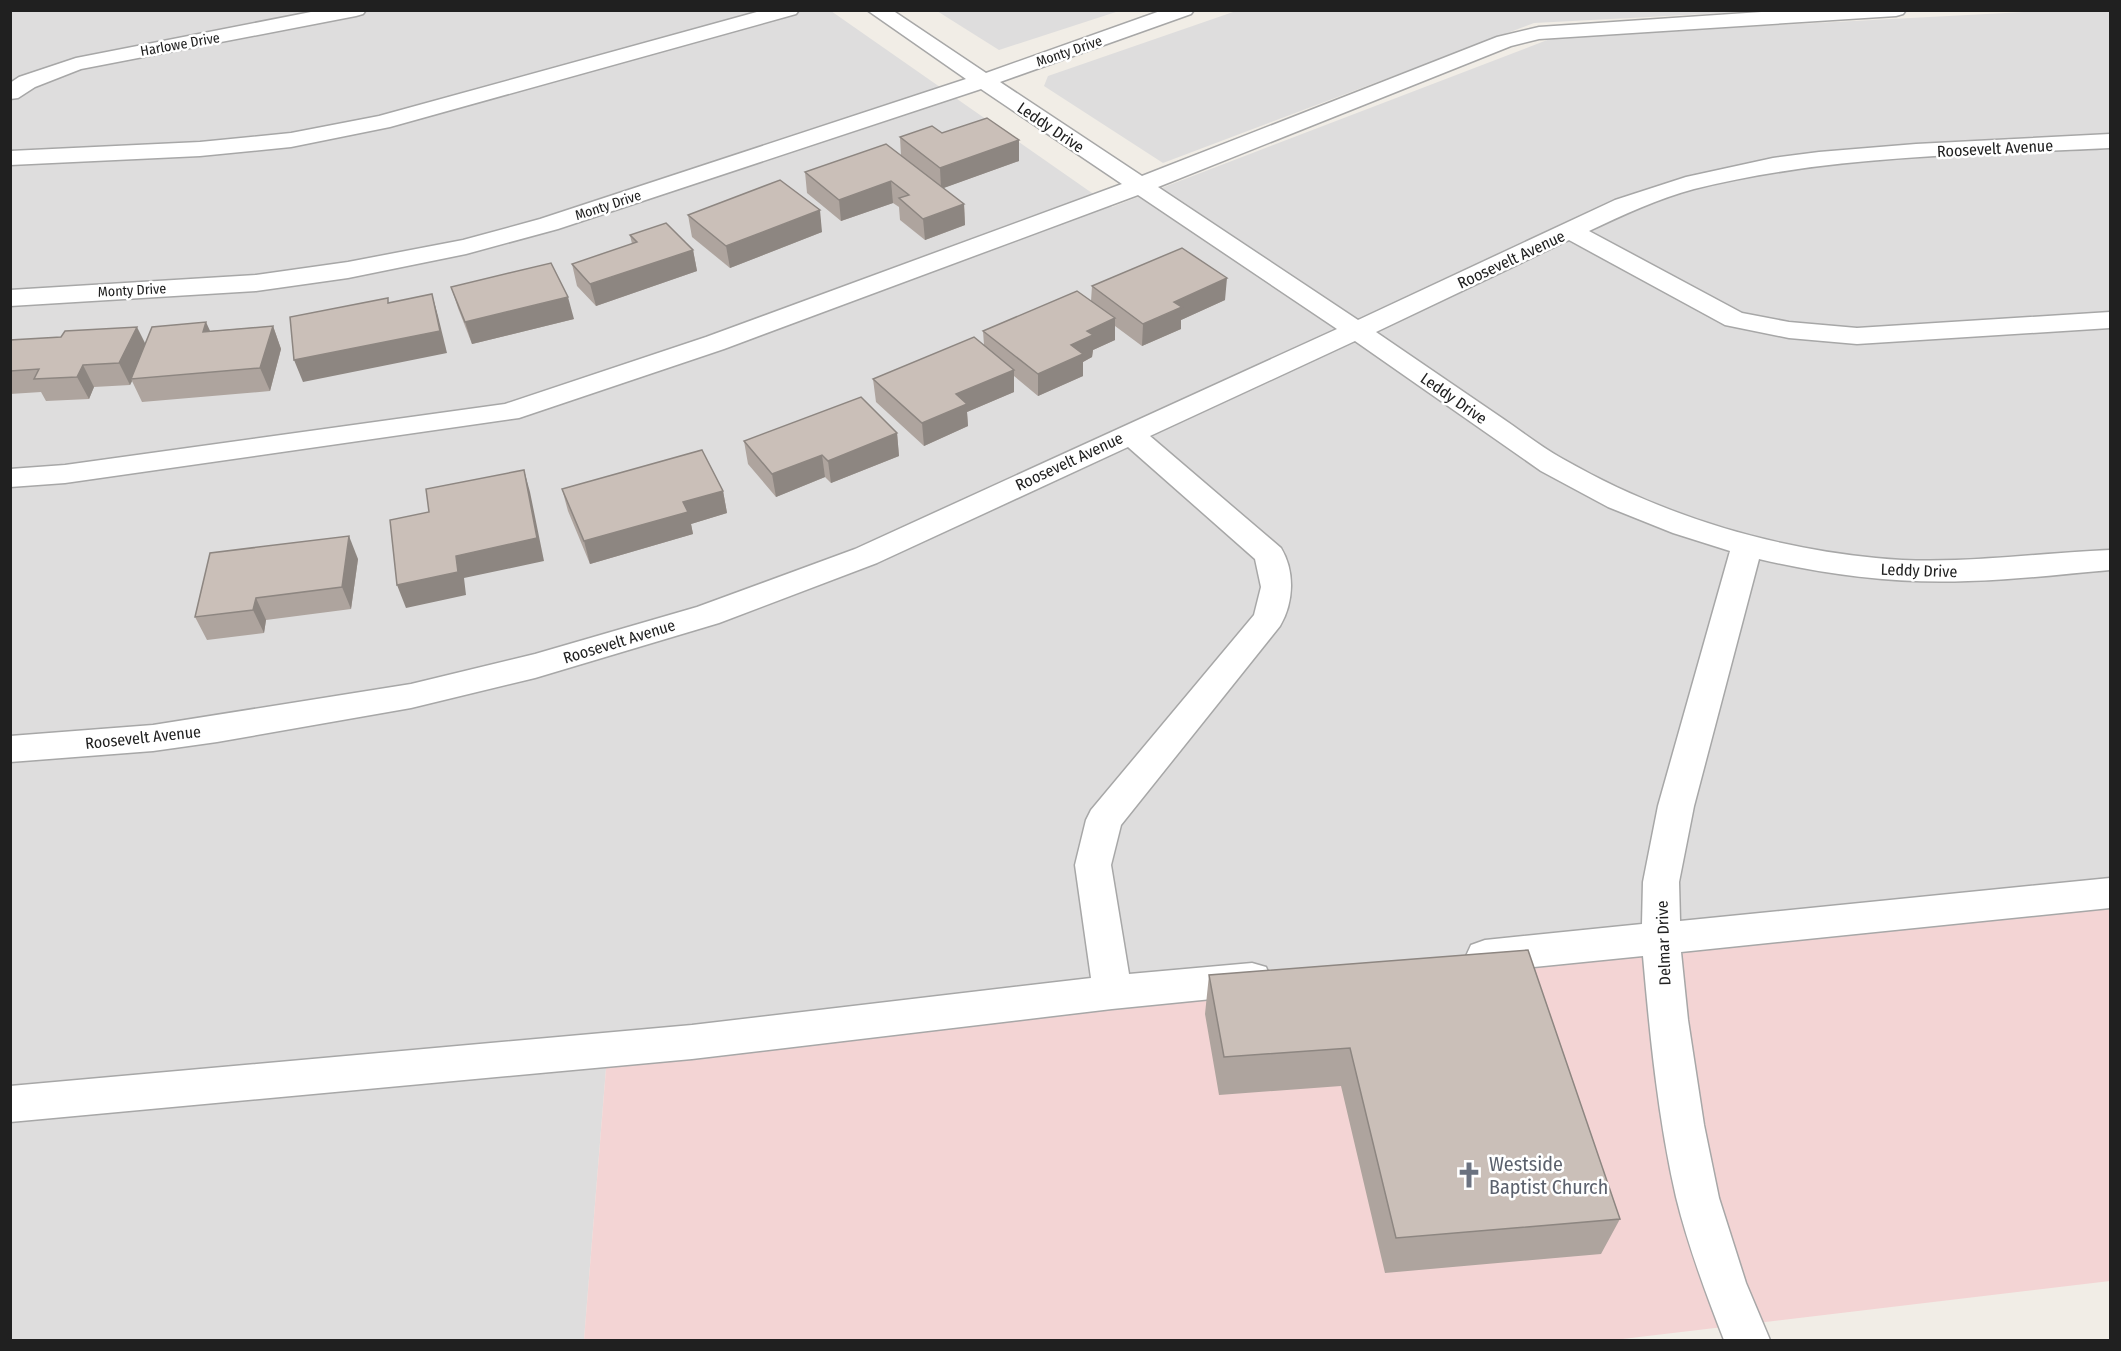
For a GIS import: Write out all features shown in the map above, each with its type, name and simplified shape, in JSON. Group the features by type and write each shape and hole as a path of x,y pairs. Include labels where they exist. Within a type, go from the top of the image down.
{"street":[{"name":"Harlowe Drive","path":"10,93 44,74 76,64 356,10"},
{"path":"10,158 200,149 291,140 382,122 789,10"},
{"name":"Leddy Drive","path":"877,10 1356,330 1551,465 1618,500 1684,526 1747,546 1794,557 1877,569 1968,571 2110,560"},
{"name":"Monty Drive","path":"10,298 256,283 348,270 466,247 522,233 983,81 1184,10"},
{"path":"10,478 76,472 509,412 715,343 1139,186 1504,41 1539,33 1896,10"},
{"name":"Roosevelt Avenue","path":"10,749 153,738 314,714 411,696 592,650 708,615 866,556 1624,205 1686,184 1773,165 1869,154 2110,141"},
{"path":"1570,231 1734,319 1789,330 1857,336 2110,320"},
{"path":"1112,992 1093,865 1104,820 1269,618 1277,587 1270,555 1130,434"},
{"name":"Delmar Drive","path":"1747,546 1676,806 1661,882 1661,939 1668,1020 1687,1146 1698,1198 1724,1283 1747,1341"},
{"path":"1446,960 2110,893"},
{"path":"10,1104 692,1042 1112,992 1291,975"}],"shaded area":[{"path":"10,11 831,11 1112,207 1555,37 2043,11 2110,11 2110,890 608,1044 584,1340 11,1340"},
{"path":"937,11 1119,11 999,50"},
{"path":"1236,11 1763,11 1534,23 1163,163 1044,86 1048,76"},
{"path":"2110,890 2110,1281 1614,1340 584,1340 608,1044"}],"building":[{"path":"987,118 1019,140 940,168 900,137 932,126 942,133"},
{"path":"886,144 964,204 923,219 899,198 909,195 891,181 839,200 805,172"},
{"path":"780,180 820,210 726,246 688,215"},
{"path":"666,223 693,250 590,284 572,264 637,242 630,235"},
{"path":"1182,248 1227,278 1174,302 1182,307 1143,324 1092,286"},
{"path":"551,263 568,297 465,322 451,287"},
{"path":"1077,291 1115,318 1087,331 1093,335 1071,345 1083,354 1038,374 983,331"},
{"path":"432,294 440,331 294,360 290,317 388,298 388,303"},
{"path":"206,322 203,332 273,326 260,368 131,379 152,327"},
{"path":"137,327 119,363 83,365 77,377 34,379 39,369 10,371 10,340 61,337 65,331"},
{"path":"974,337 1014,370 956,394 967,404 922,423 873,379"},
{"path":"861,397 897,433 828,461 822,455 772,474 744,441"},
{"path":"702,450 723,491 683,502 688,512 584,541 562,489"},
{"path":"524,470 537,538 456,556 458,572 397,585 390,520 429,512 426,489"},
{"path":"349,536 342,587 256,598 253,610 195,617 210,553"},
{"name":"Westside Baptist Church","path":"1528,950 1620,1219 1396,1238 1350,1048 1224,1057 1209,975"}],"place":[{"name":"Westside Baptist Church","path":"1469,1175"}]}
